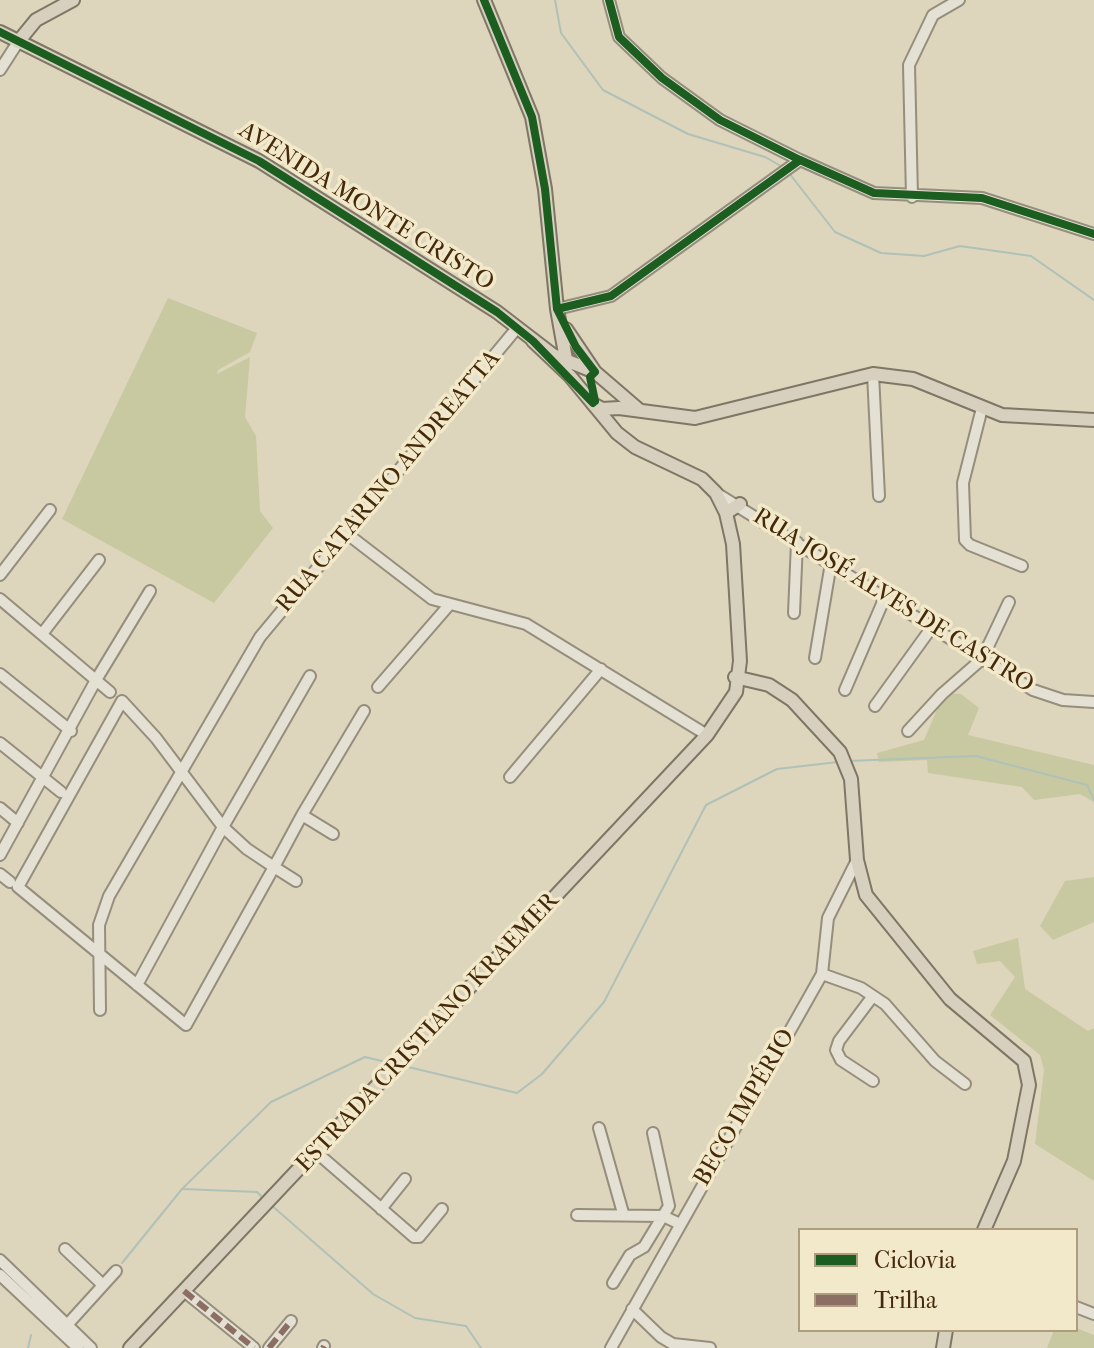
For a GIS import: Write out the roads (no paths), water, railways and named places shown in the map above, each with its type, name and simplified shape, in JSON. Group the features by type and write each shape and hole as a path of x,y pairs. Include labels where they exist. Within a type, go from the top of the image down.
{"main road":[{"path":"18,42 36,20 73,0"},
{"path":"484,0 532,117 545,189 557,309 570,376"},
{"name":"AVENIDA MONTE CRISTO","path":"0,32 248,155 517,328 570,376 593,403"},
{"path":"557,309 570,338 595,372 610,388 645,413"},
{"name":"AVENIDA MONTE CRISTO","path":"533,341 595,372"},
{"path":"593,403 602,409 676,418 712,416 873,374 913,379 1002,415 1094,420"},
{"path":"610,388 610,426"},
{"path":"593,403 610,426 635,447 702,479 721,503 740,504"},
{"name":"ESTRADA CRISTIANO KRAEMER","path":"721,503 733,544 736,677 721,715"},
{"name":"ESTRADA CRISTIANO KRAEMER","path":"130,1348 707,735 731,703 740,661 734,605"},
{"path":"740,661 763,684 800,707 840,752 851,779 857,860 866,895 950,999 1017,1053 1029,1071 1014,1161 985,1228"},
{"path":"736,677 763,684"},
{"path":"731,703 763,684"}],"street":[{"path":"609,0 619,37 662,78 720,120 800,160 874,193 982,198 1094,234"},
{"path":"912,197 909,65 933,15 959,0"},
{"path":"0,70 18,42"},
{"path":"557,309 611,296 800,160"},
{"name":"RUA CATARINO ANDREATTA","path":"100,1010 99,925 109,896 260,637 517,328"},
{"path":"873,374 879,496"},
{"path":"982,408 963,483 965,540 1022,566"},
{"name":"RUA JOSÉ ALVES DE CASTRO","path":"721,503 740,504 982,659 1050,698 1094,702"},
{"path":"0,575 50,510"},
{"path":"346,533 432,599 526,624 707,735"},
{"path":"794,613 797,542"},
{"path":"42,634 99,560"},
{"path":"815,658 831,563"},
{"path":"0,855 71,731 96,680 150,591"},
{"path":"845,690 885,597"},
{"path":"0,599 110,692"},
{"path":"908,731 942,694 982,659 1009,602"},
{"path":"378,687 450,604"},
{"path":"875,706 932,627"},
{"path":"510,777 601,669"},
{"path":"0,674 71,731"},
{"path":"137,985 310,676"},
{"path":"296,881 274,867 247,849 223,827 122,701 18,887 186,1025 274,867 302,815 364,711"},
{"path":"0,743 61,792"},
{"path":"0,808 18,823"},
{"path":"302,815 333,834"},
{"name":"BECO IMPÉRIO","path":"611,1348 822,974 828,918 857,860"},
{"path":"0,874 10,882"},
{"path":"822,974 885,1004 935,1061 965,1084"},
{"path":"873,996 836,1050 841,1060 873,1081"},
{"path":"599,1128 623,1213"},
{"path":"613,1283 630,1255 644,1247 669,1200 653,1133"},
{"path":"316,1152 416,1238 442,1209"},
{"path":"381,1209 405,1179"},
{"path":"577,1215 623,1213 663,1216 680,1224"},
{"path":"65,1249 103,1285"},
{"path":"0,1260 91,1348"},
{"path":"67,1325 116,1271"},
{"path":"0,1275 78,1348"},
{"path":"184,1291 254,1348"},
{"path":"632,1309 661,1337 673,1344 710,1348"},
{"path":"269,1348 291,1321"}],"waterway":[{"path":"555,0 561,33 603,90 688,134 765,157 781,166"},
{"path":"789,173 835,232 881,253 924,256 960,246 1031,256 1094,300"},
{"path":"848,761 976,756 1087,785 1094,800"},
{"path":"404,1066 517,1093 542,1074 604,1002 706,805 777,769 838,762"},
{"path":"122,1263 182,1189 271,1102 365,1057 390,1063"},
{"path":"183,1189 257,1192 263,1198"},
{"path":"270,1204 373,1294 415,1318 466,1326 481,1348"},
{"path":"28,1348 31,1335"}]}
